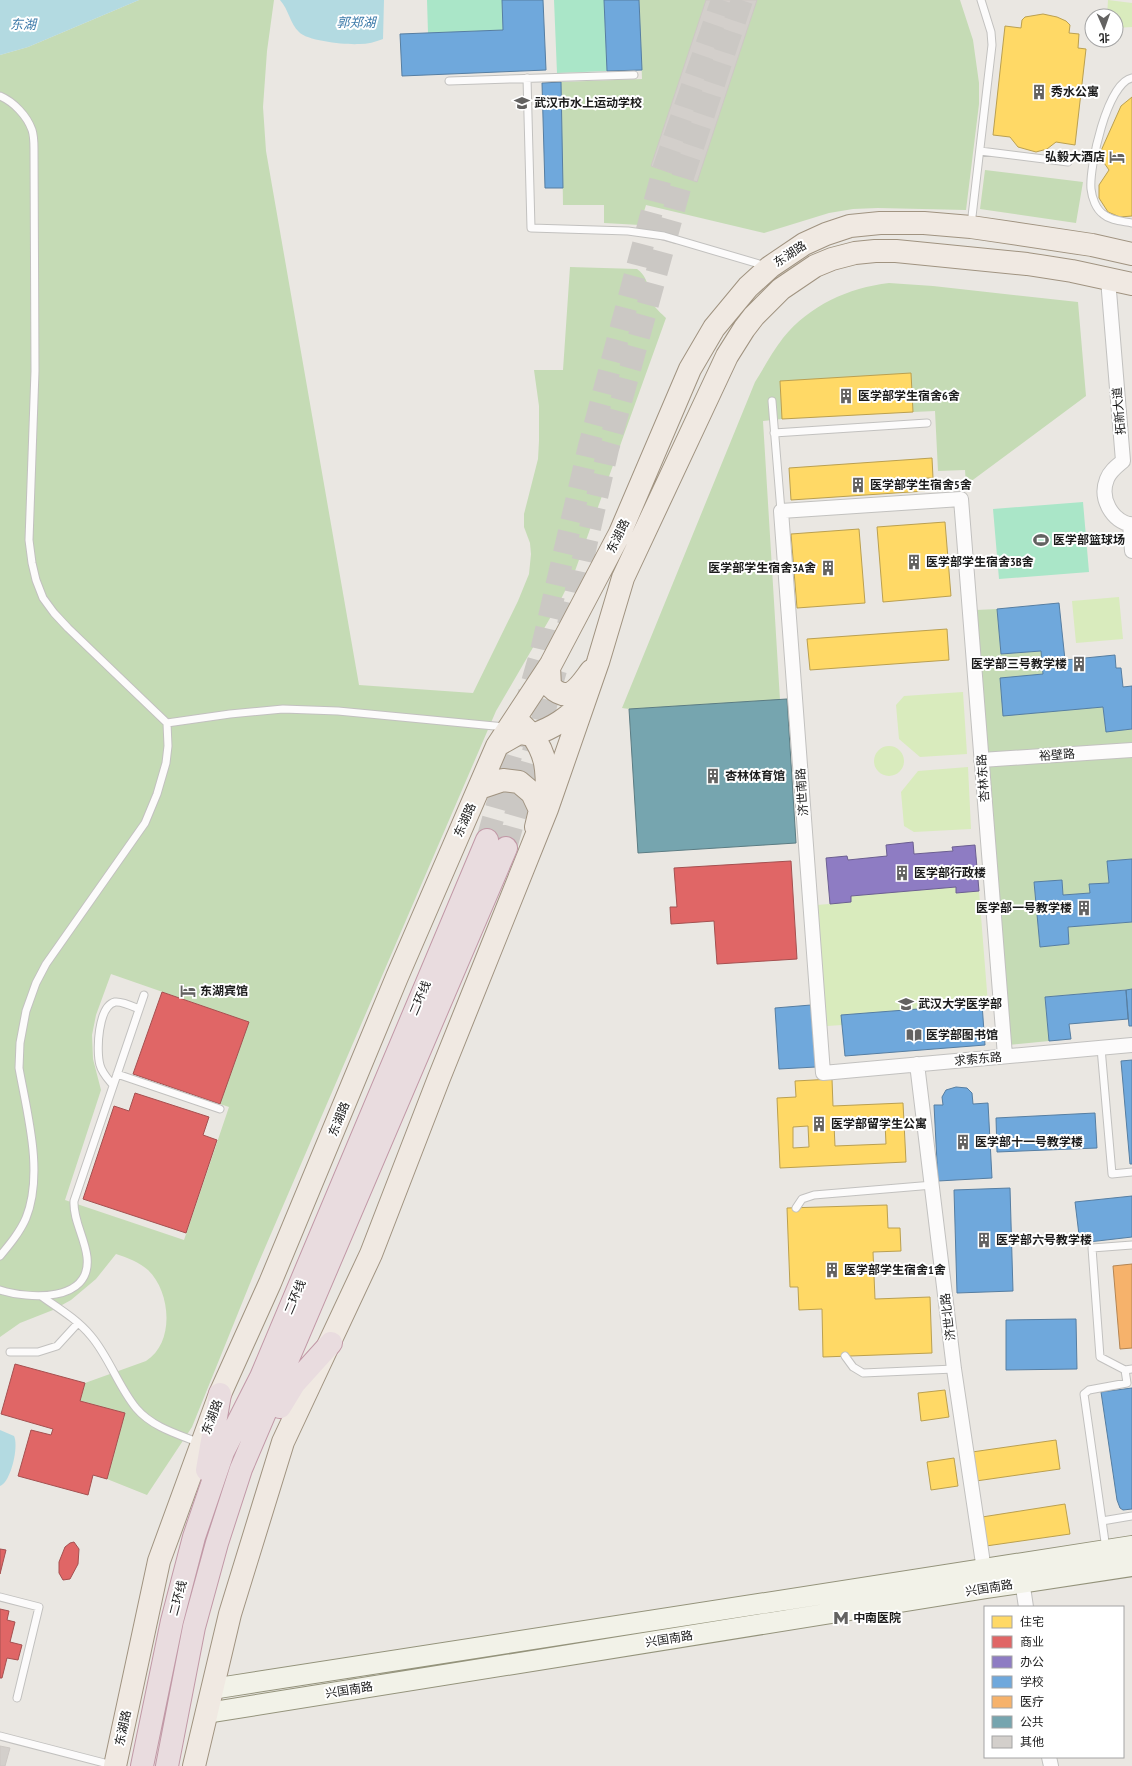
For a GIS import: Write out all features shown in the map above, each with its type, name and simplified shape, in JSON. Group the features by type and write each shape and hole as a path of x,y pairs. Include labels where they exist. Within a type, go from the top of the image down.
{"highway":[{"name":"二环线","path":"142,1766 172,1621 194,1537 223,1452 261,1377 497,844 241,1469 217,1543 194,1627 167,1766"},
{"path":"241,1469 294,1384 330,1343"},
{"path":"194,1537 220,1394"}],"main road":[{"name":"东湖路","path":"115,1766 159,1561 220,1394 270,1283 397,977 497,746 549,667 620,533 699,353 714,328 748,287 770,267 804,244 826,234 850,226 924,223 971,227 1092,245 1132,254"},
{"name":"东湖路","path":"194,1766 230,1614 283,1442 371,1254 439,1078 547,809 598,662 623,578 728,356 744,329 759,310 781,289 798,276 815,266 832,259 862,252 896,251 1027,264 1132,284"},
{"path":"549,667 550,686 557,693 566,694 575,692 598,662"},
{"path":"497,746 519,733 532,735 547,730 566,718 584,702"},
{"path":"515,719 532,735 537,742 547,766 547,809"},
{"path":"479,788 503,780 519,782 532,793 540,810 531,849"},
{"name":"兴国南路","path":"207,1713 1021,1573 1106,1550 1132,1546"},
{"name":"兴国南路","path":"212,1689 984,1570 1021,1573 1132,1566"}],"street":[{"name":"拓新大道","path":"1108,279 1123,461 1113,470 1106,480 1105,497 1112,513 1122,522 1131,525 1132,551"},
{"name":"杏林东路","path":"780,511 961,499 1004,1056"},
{"name":"济世南路","path":"780,511 823,1073"},
{"name":"裕壁路","path":"981,760 1132,750"},
{"name":"求索东路","path":"823,1073 1132,1045"},
{"name":"济世北路","path":"917,1064 954,1369 984,1570"},
{"path":"1021,1573 1026,1606"}],"lane":[{"path":"971,227 992,38 981,0"},
{"path":"449,80 634,75"},
{"path":"527,78 531,228 628,231 664,236 770,267"},
{"path":"1132,78 1123,83 1118,90 1101,127 1092,166 1091,190 1097,207 1103,214 1112,219 1132,223"},
{"path":"0,96 17,108 25,118 32,130 34,149 35,371 29,540 36,580 43,598 68,628 167,723 168,746 166,763 157,794 145,823 46,964 30,997 22,1029 19,1061 32,1150 34,1169 33,1189 26,1218 19,1232 0,1256"},
{"path":"980,151 1068,162"},
{"path":"772,401 780,511"},
{"path":"774,433 927,423"},
{"path":"167,723 250,711 283,709 515,719"},
{"path":"0,1290 22,1295 41,1296 62,1293 70,1290 81,1280 86,1271 86,1253 75,1214 74,1201 144,995"},
{"path":"113,1085 102,1070 98,1058 97,1045 101,1024 108,1007 113,1003 119,1002 139,1009"},
{"path":"1101,1048 1112,1174 1132,1172"},
{"path":"117,1074 220,1108"},
{"path":"796,1208 802,1199 814,1195 932,1185"},
{"path":"1106,1550 1084,1394 1089,1390 1127,1383 1129,1369 1100,1357 1092,1248 1132,1245"},
{"path":"41,1296 78,1323 92,1337 137,1409 154,1423 166,1430 202,1444"},
{"path":"10,1352 38,1352 57,1346 78,1323"},
{"path":"845,1356 853,1367 863,1373 954,1369"},
{"path":"1102,1521 1132,1516"},
{"path":"0,1597 39,1607 17,1698"},
{"path":"0,1736 115,1766"}],"green space":[{"name":"东湖宾馆","path":"139,0 274,0 267,51 263,107 266,151 359,685 473,693 518,601 529,574 531,554 530,543 524,527 524,514 538,459 539,441 539,406 534,370 563,370 570,267 637,269 642,273 647,282 653,304 666,318 575,571 560,601 496,711 255,1271 192,1427 147,1495 107,1479 125,1413 80,1401 85,1383 146,1361 155,1353 162,1342 165,1330 165,1304 156,1279 148,1270 137,1262 116,1254 96,1279 71,1300 53,1310 20,1323 0,1337 0,55 28,47","holes":["111,974 249,1022 220,1104 229,1107 184,1240 65,1200 101,1090 93,1059 92,1035 96,1015"]},
{"path":"427,0 502,0 503,30 428,33"},
{"path":"554,0 604,0 607,71 557,73"},
{"path":"639,0 960,0 973,40 979,83 979,104 966,210 878,208 853,209 829,213 764,233 646,205 640,225 604,223 604,205 563,205 561,82 642,79"},
{"path":"1108,0 1132,3 1132,27 1124,28 1124,8 1108,8"},
{"path":"985,170 1083,182 1076,223 980,209"},
{"path":"889,283 933,286 1078,302 1086,396 966,485 965,470 938,471 935,411 913,412 910,374 780,381 782,419 763,421 780,700 629,709 622,708 755,382 772,354 783,338 794,326 818,307 859,289"},
{"name":"医学部篮球场","path":"1083,502 1089,572 999,579 993,509"},
{"path":"1119,597 1123,639 1076,643 1072,601"},
{"path":"997,609 1001,654 1041,651 1043,674 1103,707 1106,732 1132,729 1132,859 1107,861 1109,883 1089,884 1090,893 1063,895 1062,880 1034,883 1040,947 1069,944 1068,927 1132,922 1132,989 1045,997 1049,1041 1009,1045 976,610"},
{"path":"963,692 967,754 920,757 899,739 896,705 904,696"},
{"path":"889,746 900,750 904,761 900,772 889,776 878,772 874,761 878,750"},
{"path":"968,767 971,829 914,832 904,826 901,792 918,771"},
{"path":"956,887 956,893 979,891 988,1004 842,1015 842,1025 827,1026 817,905 851,902 851,896"}],"water":[{"name":"东湖","path":"0,0 139,0 28,47 0,55"},
{"name":"郭郑湖","path":"280,0 384,0 383,39 362,44 353,44 328,42 310,38 303,35 296,29 286,8"},
{"path":"0,1430 14,1436 15,1455 8,1478 0,1486"}],"building: 住宅":[{"name":"秀水公寓","path":"1043,14 1057,17 1066,21 1070,25 1069,33 1079,34 1078,48 1086,49 1075,145 1056,142 1047,149 1036,152 1018,147 1010,137 993,135 1005,26 1021,28 1022,20 1025,17"},
{"name":"弘毅大酒店","path":"1132,97 1132,216 1120,217 1108,212 1099,198 1099,185 1109,170 1100,157 1100,153 1121,106"},
{"name":"医学部学生宿舍6舍","path":"911,373 913,412 782,419 780,381"},
{"name":"医学部学生宿舍5舍","path":"932,458 933,478 924,478 925,491 791,500 789,468"},
{"name":"医学部学生宿舍3B舍","path":"945,522 951,596 883,602 877,527"},
{"name":"医学部学生宿舍3A舍","path":"859,529 865,603 797,608 791,534"},
{"path":"947,629 949,660 810,670 807,639"},
{"name":"医学部留学生公寓","path":"832,1079 833,1106 903,1103 906,1162 780,1168 777,1098 796,1097 795,1081","holes":["885,1123 886,1144 835,1146 834,1125","808,1126 809,1147 793,1148 793,1127"]},
{"name":"医学部学生宿舍1舍","path":"887,1205 888,1228 900,1228 901,1251 873,1252 875,1299 930,1297 932,1353 823,1357 822,1309 799,1310 798,1287 790,1287 787,1208"},
{"path":"945,1390 949,1417 921,1421 918,1393"},
{"path":"1056,1440 1060,1469 976,1481 972,1452"},
{"path":"954,1458 958,1486 931,1490 927,1462"},
{"path":"1065,1504 1070,1534 986,1546 982,1517"}],"building: 商业":[{"path":"791,861 797,959 717,964 714,921 671,924 670,907 677,907 674,868"},
{"path":"162,992 249,1022 220,1104 133,1074"},
{"path":"135,1093 209,1117 203,1135 217,1140 186,1233 83,1199 114,1106 129,1111"},
{"path":"15,1364 85,1383 80,1401 125,1413 107,1479 93,1475 88,1495 18,1476 31,1430 51,1435 53,1429 1,1414"},
{"path":"74,1542 79,1549 78,1564 70,1579 63,1580 59,1573 59,1562 65,1547"},
{"path":"0,1549 6,1550 0,1574"},
{"path":"0,1609 9,1611 7,1620 15,1622 10,1642 22,1645 18,1660 7,1658 2,1678 0,1678"}],"building: 办公":[{"name":"医学部行政楼","path":"913,842 914,854 953,851 952,847 975,845 979,891 956,893 956,887 851,896 851,902 830,904 826,858 847,856 848,860 887,856 886,845"}],"building: 学校":[{"path":"502,0 543,0 546,70 402,76 400,34 503,30"},
{"path":"604,0 639,0 642,70 607,71"},
{"path":"561,82 563,188 545,188 542,83"},
{"name":"医学部三号教学楼","path":"1059,603 1065,660 1115,655 1116,668 1121,668 1123,687 1132,686 1132,729 1106,732 1103,707 1003,716 1000,678 1043,674 1041,651 1001,654 997,609"},
{"name":"医学部一号教学楼","path":"1132,859 1132,922 1068,927 1069,944 1040,947 1034,882 1062,880 1063,895 1090,893 1089,884 1109,883 1107,861"},
{"path":"1132,989 1132,1026 1129,1026 1126,990"},
{"path":"1126,990 1128,1019 1069,1024 1071,1039 1049,1041 1045,997"},
{"name":"医学部图书馆","path":"982,1004 985,1045 845,1056 841,1015"},
{"path":"811,1005 816,1067 779,1069 775,1008"},
{"path":"1132,1060 1132,1164 1130,1164 1121,1061"},
{"name":"医学部十一号教学楼","path":"956,1087 967,1088 972,1093 973,1104 988,1103 992,1178 938,1181 934,1105 943,1105 942,1097 946,1090"},
{"path":"1095,1113 1097,1148 997,1152 996,1118"},
{"name":"医学部六号教学楼","path":"1010,1188 1013,1291 957,1293 954,1190"},
{"path":"1132,1196 1132,1237 1080,1243 1075,1202"},
{"path":"1076,1319 1077,1369 1006,1370 1006,1320"},
{"path":"1132,1388 1132,1509 1123,1510 1120,1508 1117,1500 1101,1392"}],"building: 医疗":[{"path":"1132,1264 1132,1348 1120,1349 1113,1266"}],"building: 公共":[{"name":"杏林体育馆","path":"787,699 796,843 638,853 629,709"}],"building: 其他":[{"path":"706,0 757,0 697,182 651,166"},
{"path":"0,1746 10,1748 5,1766 0,1766"}],"tunnel":[{"path":"487,840 541,651 589,446 663,170 722,0"},
{"path":"568,625 608,449 683,177 742,0"},
{"path":"506,848 556,670"}],"place":[{"name":"秀水公寓","path":"1039,92"},
{"name":"武汉市水上运动学校","path":"522,103"},
{"name":"弘毅大酒店","path":"1117,157"},
{"name":"医学部学生宿舍6舍","path":"846,396"},
{"name":"医学部学生宿舍5舍","path":"858,485"},
{"name":"医学部篮球场","path":"1041,540"},
{"name":"医学部学生宿舍3B舍","path":"914,562"},
{"name":"医学部学生宿舍3A舍","path":"828,568"},
{"name":"医学部三号教学楼","path":"1079,664"},
{"name":"杏林体育馆","path":"713,776"},
{"name":"医学部行政楼","path":"902,873"},
{"name":"医学部一号教学楼","path":"1084,908"},
{"name":"东湖宾馆","path":"188,991"},
{"name":"武汉大学医学部","path":"906,1004"},
{"name":"医学部图书馆","path":"914,1035"},
{"name":"医学部留学生公寓","path":"819,1124"},
{"name":"医学部十一号教学楼","path":"963,1142"},
{"name":"医学部六号教学楼","path":"984,1240"},
{"name":"医学部学生宿舍1舍","path":"832,1270"},
{"name":"中南医院","path":"841,1618"}]}
